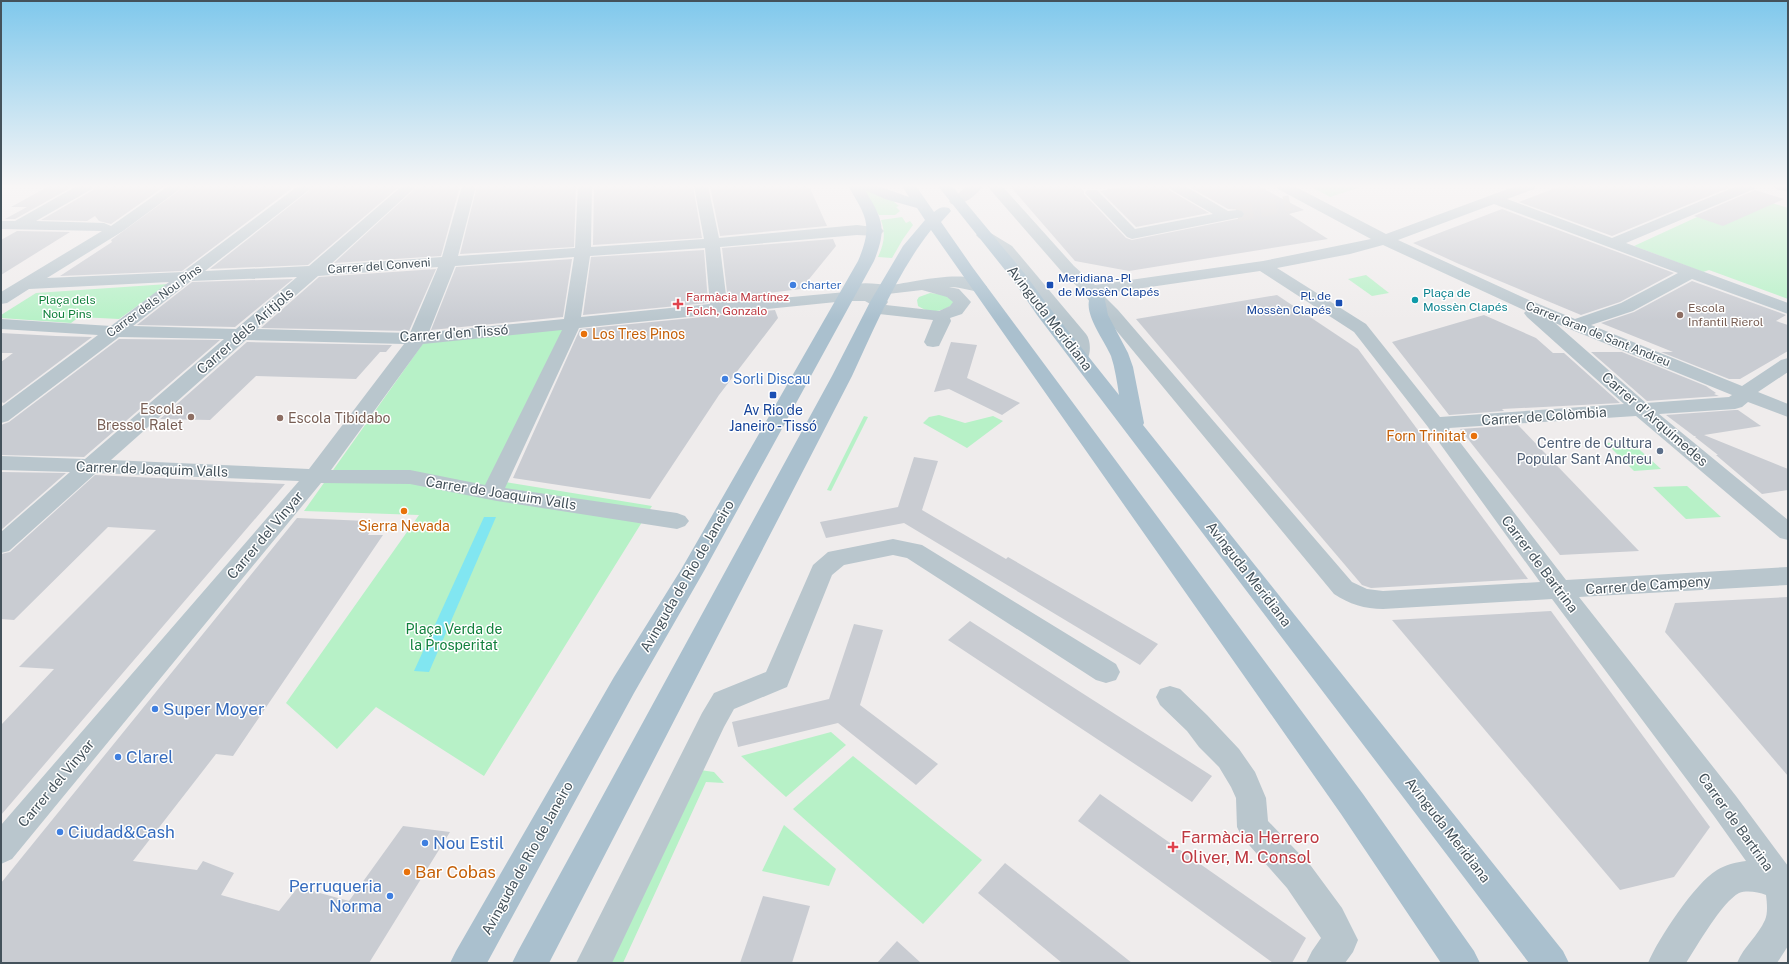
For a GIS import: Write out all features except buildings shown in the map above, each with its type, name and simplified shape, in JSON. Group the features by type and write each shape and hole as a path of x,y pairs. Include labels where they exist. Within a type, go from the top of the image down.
{"main road":[{"path":"530,963 911,246 924,231"},
{"path":"940,231 979,288 1093,443 1347,797 1462,963"},
{"name":"Avinguda Meridiana","path":"981,231 1015,272 1551,963"},
{"name":"Avinguda de Rio de Janeiro","path":"468,963 624,685 695,566 850,289 871,250 876,232"},
{"path":"1094,295 1099,315 1119,353 1124,367 1134,426"}],"street":[{"path":"1,292 26,277 92,231"},
{"path":"1,299 113,231"},
{"name":"Carrer dels Nou Pins","path":"1,416 248,231"},
{"name":"Carrer dels Aritjols","path":"1,545 359,231"},
{"name":"Carrer del Vinyar","path":"1,849 316,475 417,339 449,261 457,231"},
{"path":"492,493 571,326 583,252 584,231"},
{"path":"710,231 719,308"},
{"name":"Carrer del Conveni","path":"26,284 186,278 314,271 583,252 845,231"},
{"name":"Carrer del Conveni","path":"866,231 876,232"},
{"path":"1034,231 1068,269 1094,295 1135,286 1263,266 1343,250 1385,240 1409,231"},
{"path":"1129,231 1132,234 1148,231"},
{"name":"Carrer Gran de Sant Andreu","path":"1368,231 1523,304 1576,324 1788,411"},
{"path":"1581,231 1788,309"},
{"path":"1613,243 1642,231"},
{"name":"Carrer de Bartrina","path":"1263,266 1360,328 1435,423 1786,888"},
{"path":"1576,324 1626,307 1692,272"},
{"name":"Carrer d'en Tissó","path":"1,324 113,331 417,339 571,326 719,308 850,289 875,298 882,303 926,285 960,282 979,288"},
{"path":"882,303 941,316 956,310 962,302 961,299 952,293 926,285"},
{"name":"Carrer de Campeny","path":"1094,295 1112,314 1343,588 1358,597 1369,600 1788,576"},
{"name":"Carrer d'Arquímedes","path":"1523,304 1642,410 1788,532"},
{"path":"933,342 942,321 941,316"},
{"name":"Carrer de Colòmbia","path":"1435,423 1735,403 1750,389 1788,364"},
{"name":"Carrer de Joaquim Valls","path":"1,463 85,472 410,477 492,493 564,503 677,522"},
{"path":"594,963 712,721 724,701 777,679 822,571 837,558 893,547 914,551 1106,672"},
{"path":"1170,697 1198,723 1209,738 1229,758 1244,781 1251,798 1253,827 1299,877 1330,920 1341,940 1324,963"},
{"path":"1666,963 1716,893 1729,881 1746,876 1760,878 1786,888 1782,920 1779,928 1755,963"}],"green space":[{"path":"883,231 909,231 892,258 878,257 884,239"},
{"path":"1667,231 1788,231 1788,299 1709,270 1703,272 1634,246"},
{"path":"1366,275 1389,293 1372,296 1348,279"},
{"name":"Plaça dels Nou Pins","path":"168,284 119,319 79,317 71,323 1,318 1,315 36,293"},
{"path":"930,293 949,295 955,304 946,309 936,311 923,309 918,306 917,300 919,297"},
{"name":"Plaça Verda de la Prosperitat","path":"575,327 505,482 652,506 484,776 376,707 337,749 286,703 419,515 304,511 424,342"},
{"path":"939,415 965,423 993,416 1003,421 967,448 923,423 929,417"},
{"path":"864,416 868,417 831,491 827,490"},
{"path":"1631,442 1661,469 1634,471 1606,443"},
{"path":"1687,486 1721,517 1686,519 1653,487"},
{"path":"831,732 846,745 786,797 741,756"},
{"path":"853,756 982,860 923,924 793,809"},
{"path":"700,770 714,772 724,783 706,782 623,963 609,963"},
{"path":"784,825 836,869 829,886 762,871"}],"water":[{"path":"484,517 496,517 429,672 414,671"}],"place":[{"name":"charter","path":"793,285"},
{"name":"Meridiana - Pl de Mossèn Clapés","path":"1050,285"},
{"name":"Plaça de Mossèn Clapés","path":"1415,300"},
{"name":"Pl. de Mossèn Clapés","path":"1339,303"},
{"name":"Farmàcia Martínez Folch, Gonzalo","path":"678,304"},
{"name":"Escola Infantil Rierol","path":"1680,315"},
{"name":"Los Tres Pinos","path":"584,334"},
{"name":"Sorli Discau","path":"725,379"},
{"name":"Av Rio de Janeiro - Tissó","path":"773,395"},
{"name":"Escola Bressol Ralet","path":"191,417"},
{"name":"Escola Tibidabo","path":"280,418"},
{"name":"Forn Trinitat","path":"1474,436"},
{"name":"Centre de Cultura Popular Sant Andreu","path":"1660,451"},
{"name":"Sierra Nevada","path":"404,511"},
{"name":"Super Moyer","path":"155,709"},
{"name":"Clarel","path":"118,757"},
{"name":"Ciudad&Cash","path":"60,832"},
{"name":"Nou Estil","path":"425,843"},
{"name":"Farmàcia Herrero Oliver, M. Consol","path":"1173,847"},
{"name":"Bar Cobas","path":"407,872"},
{"name":"Perruqueria Norma","path":"390,896"}]}
